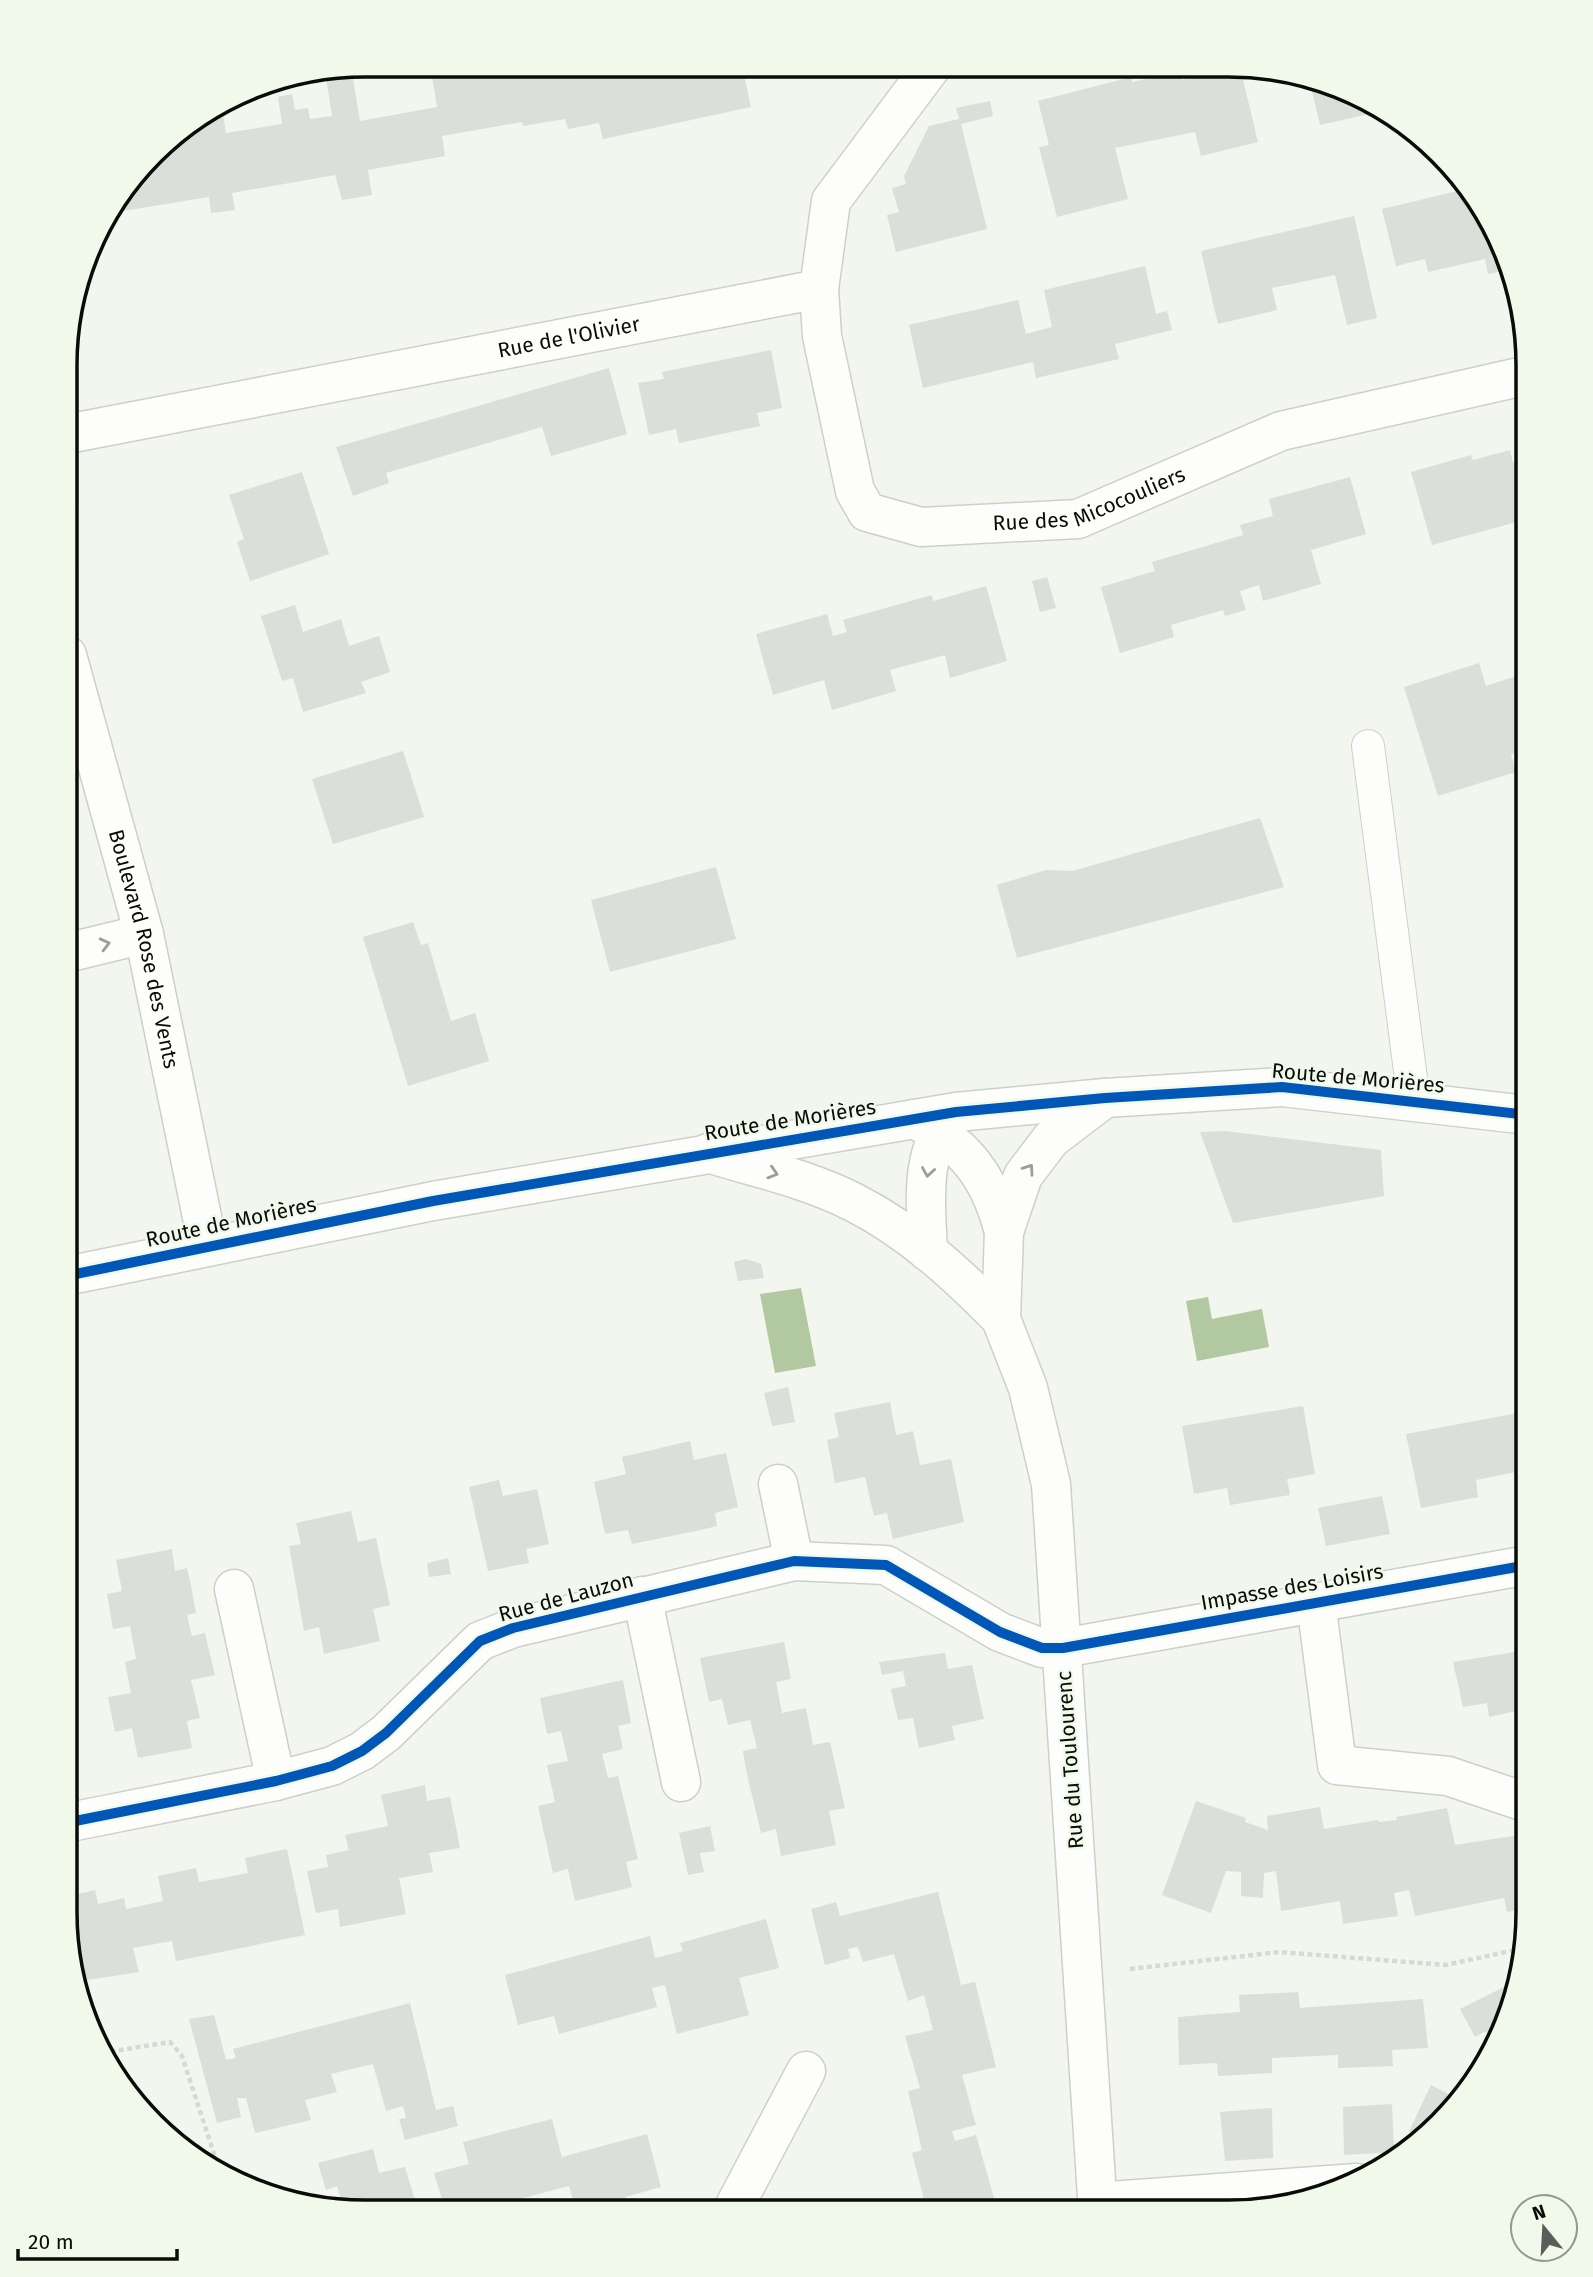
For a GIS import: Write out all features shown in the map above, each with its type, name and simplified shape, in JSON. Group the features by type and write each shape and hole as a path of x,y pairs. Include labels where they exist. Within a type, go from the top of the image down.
{"street":[{"path":"819,289 831,201 924,77"},
{"name":"Rue des Micocouliers","path":"819,289 822,337 855,491 867,512 921,527 1078,519 1281,431 1516,378"},
{"name":"Rue de l'Olivier","path":"77,432 819,289"},
{"name":"Boulevard Rose des Vents","path":"77,691 144,934 208,1246"},
{"path":"77,950 144,934"},
{"name":"Route de Morières","path":"77,1274 433,1201 708,1153 1105,1098 1282,1087 1516,1114"},
{"name":"Rue du Toulourenc","path":"1098,2200 1051,1484 1028,1388 1001,1319 1000,1272 1004,1232 1023,1176 1051,1139 1105,1098"},
{"path":"928,1252 926,1171 936,1121"},
{"name":"Rue du Toulourenc","path":"936,1121 981,1173 996,1200 1004,1232"},
{"name":"Route de Morières","path":"708,1153 799,1180 853,1202 897,1228 928,1252 962,1280 1001,1319"},
{"path":"778,1484 794,1561"},
{"name":"Rue de Lauzon","path":"77,1820 276,1780 332,1766 362,1751 386,1733 480,1641 513,1628 794,1561 886,1565 1000,1632 1042,1648 1063,1648"},
{"name":"Impasse des Loisirs","path":"1063,1648 1516,1567"},
{"path":"234,1589 276,1780"},
{"path":"642,1596 681,1782"},
{"path":"1316,1602 1337,1765 1448,1776 1516,1799"},
{"path":"738,2200 806,2071"},
{"path":"1232,2200 1301,2190"}],"lane":[{"path":"1368,746 1414,1102"}],"path":[{"path":"1084,1975 1279,1952 1446,1965 1514,1950"},
{"path":"113,2051 170,2042 182,2056 215,2157"}],"shaded area":[{"path":"801,1288 816,1366 775,1373 760,1294"},
{"path":"1208,1297 1212,1319 1262,1309 1269,1347 1197,1361 1186,1301"}],"building":[{"path":"432,77 744,77 751,107 603,139 599,123 568,129 565,119 523,126 522,122 442,136 445,156 368,170 372,195 342,200 335,175 232,193 235,210 211,213 209,197 122,211 161,161 190,136 223,115 226,133 282,124 278,97 292,94 295,110 308,108 310,119 332,116 326,79 353,78 360,121 437,107"},
{"path":"1131,77 1132,82 1154,77 1182,77 1182,80 1194,77 1243,78 1258,142 1201,156 1195,132 1115,148 1128,199 1057,217 1039,147 1049,145 1038,101"},
{"path":"1311,89 1369,114 1320,125"},
{"path":"990,101 993,116 961,124 987,229 896,252 887,215 899,212 892,188 906,184 904,176 929,126 959,119 956,108"},
{"path":"1458,191 1477,221 1501,271 1488,274 1485,259 1428,272 1425,259 1396,266 1382,209"},
{"path":"1354,216 1377,318 1347,325 1335,275 1272,288 1277,310 1218,324 1201,251"},
{"path":"1145,266 1156,314 1167,311 1172,330 1115,344 1119,359 1036,378 1033,362 923,388 909,325 1018,300 1026,334 1052,327 1044,290"},
{"path":"771,350 782,408 757,413 760,426 679,443 676,429 649,435 638,383 664,379 662,372"},
{"path":"609,368 627,434 551,456 542,427 386,473 389,483 353,496 336,447"},
{"path":"1510,450 1513,463 1516,462 1516,522 1432,545 1411,472 1471,455 1473,460"},
{"path":"302,472 329,554 250,581 237,542 244,539 229,495"},
{"path":"1350,477 1366,534 1311,550 1321,584 1263,601 1259,585 1240,591 1246,610 1225,616 1223,610 1171,625 1174,637 1120,653 1101,587 1155,571 1152,562 1243,535 1240,525 1273,516 1269,499"},
{"path":"1047,577 1056,608 1040,612 1032,581"},
{"path":"986,586 1007,661 950,678 945,655 890,670 896,691 832,710 824,680 773,695 756,634 827,614 833,636 847,632 843,620 932,595 933,601"},
{"path":"295,605 303,632 341,619 349,646 379,636 390,672 361,682 366,693 303,712 293,678 282,681 261,616"},
{"path":"1479,663 1486,686 1516,676 1516,753 1511,754 1516,772 1438,796 1404,687"},
{"path":"403,751 424,817 333,844 312,779"},
{"path":"1260,818 1284,887 1017,958 997,885 1046,870 1072,871"},
{"path":"716,867 736,939 610,972 591,900"},
{"path":"413,922 421,945 428,943 451,1021 475,1013 489,1061 408,1086 363,937"},
{"path":"1225,1131 1381,1150 1384,1196 1233,1223 1200,1132"},
{"path":"746,1259 761,1264 764,1278 738,1281 734,1262"},
{"path":"788,1387 795,1422 772,1426 764,1393"},
{"path":"890,1402 896,1435 913,1431 920,1465 951,1459 964,1522 893,1539 887,1513 874,1516 865,1477 835,1483 827,1440 839,1437 834,1413"},
{"path":"1303,1406 1315,1474 1287,1479 1290,1495 1230,1505 1227,1488 1194,1494 1182,1426"},
{"path":"1516,1413 1516,1472 1476,1480 1478,1497 1421,1508 1406,1434"},
{"path":"690,1441 694,1460 726,1453 738,1507 715,1513 717,1526 701,1530 632,1544 628,1530 605,1534 594,1482 626,1474 622,1457"},
{"path":"499,1480 503,1496 537,1489 549,1544 526,1549 529,1563 488,1571 469,1487"},
{"path":"1382,1496 1390,1534 1326,1546 1318,1508"},
{"path":"351,1511 358,1542 376,1538 390,1605 373,1609 380,1641 324,1654 319,1627 304,1631 289,1546 301,1544 296,1523"},
{"path":"172,1549 175,1571 187,1568 196,1613 187,1615 192,1636 205,1633 215,1675 191,1680 200,1718 187,1721 192,1748 138,1758 132,1728 115,1732 108,1697 131,1693 125,1662 136,1659 130,1626 113,1629 107,1594 122,1591 116,1560"},
{"path":"448,1558 451,1574 429,1577 427,1563"},
{"path":"784,1642 791,1679 776,1682 782,1713 806,1708 813,1745 830,1742 845,1808 829,1811 836,1845 781,1856 776,1829 761,1833 746,1770 743,1751 757,1748 750,1720 728,1725 722,1699 709,1702 700,1658"},
{"path":"1516,1652 1516,1711 1489,1717 1487,1703 1463,1707 1453,1662"},
{"path":"945,1653 948,1669 972,1665 984,1719 952,1726 955,1740 919,1748 913,1718 898,1720 891,1689 906,1686 903,1671 882,1675 879,1662"},
{"path":"623,1680 631,1723 618,1726 623,1749 602,1754 608,1778 618,1776 638,1859 626,1862 632,1887 575,1901 568,1869 553,1873 538,1806 555,1802 547,1765 568,1761 561,1731 547,1734 540,1698"},
{"path":"425,1785 427,1801 450,1797 460,1848 429,1853 433,1872 399,1878 406,1914 340,1927 338,1909 316,1913 307,1871 328,1867 326,1855 349,1850 345,1835 388,1826 381,1795"},
{"path":"1196,1801 1246,1818 1245,1822 1268,1830 1267,1816 1320,1807 1324,1829 1378,1820 1397,1820 1396,1817 1447,1808 1455,1845 1516,1835 1516,1910 1507,1912 1504,1898 1415,1916 1409,1890 1394,1893 1398,1916 1343,1924 1340,1901 1281,1911 1276,1871 1264,1873 1263,1898 1241,1896 1241,1872 1226,1871 1211,1913 1162,1895"},
{"path":"710,1826 715,1851 700,1853 704,1872 688,1875 679,1833"},
{"path":"287,1849 305,1935 176,1961 172,1941 133,1948 139,1972 86,1980 79,1950 77,1894 95,1890 98,1904 124,1898 126,1909 163,1901 158,1876 196,1868 199,1882 248,1873 245,1858"},
{"path":"938,1892 961,1985 975,1982 996,2067 962,2075 976,2125 952,2131 955,2141 976,2135 995,2200 924,2200 912,2153 922,2150 908,2091 920,2088 905,2036 933,2030 924,1995 908,2001 894,1954 863,1962 858,1947 848,1949 850,1958 825,1965 811,1909 836,1902 840,1916"},
{"path":"766,1919 779,1968 739,1978 749,2015 677,2034 665,1985 652,1988 657,2007 559,2034 554,2016 518,2025 505,1975 650,1936 655,1958 683,1951 680,1943"},
{"path":"1506,1986 1488,2035 1486,2031 1475,2037 1460,2009"},
{"path":"1298,1992 1300,2008 1423,1999 1428,2048 1392,2050 1393,2066 1338,2068 1338,2055 1272,2058 1272,2073 1218,2076 1217,2063 1179,2065 1178,2017 1240,2012 1239,1995"},
{"path":"410,2003 436,2110 453,2106 458,2126 405,2140 399,2119 406,2118 403,2106 386,2111 373,2064 331,2074 337,2092 305,2100 311,2120 255,2133 246,2098 237,2098 241,2117 217,2123 189,2019 214,2015 226,2060 236,2058 233,2049"},
{"path":"1431,2085 1450,2095 1418,2129 1413,2133 1409,2131"},
{"path":"1392,2104 1394,2147 1386,2153 1344,2155 1343,2107"},
{"path":"1272,2108 1273,2158 1225,2161 1220,2112"},
{"path":"552,2119 562,2157 647,2134 661,2187 625,2197 626,2200 573,2200 569,2186 515,2200 442,2200 434,2173 469,2164 463,2142"},
{"path":"373,2149 379,2173 405,2167 415,2200 341,2199 337,2186 326,2190 318,2163"}],"cycle path":[{"path":"77,1274 433,1201 956,1112 1105,1098 1282,1087 1516,1114"},
{"path":"77,1821 276,1781 332,1766 362,1751 386,1733 480,1641 513,1628 794,1561 886,1565 1000,1632 1042,1648 1063,1648 1516,1567"}]}
